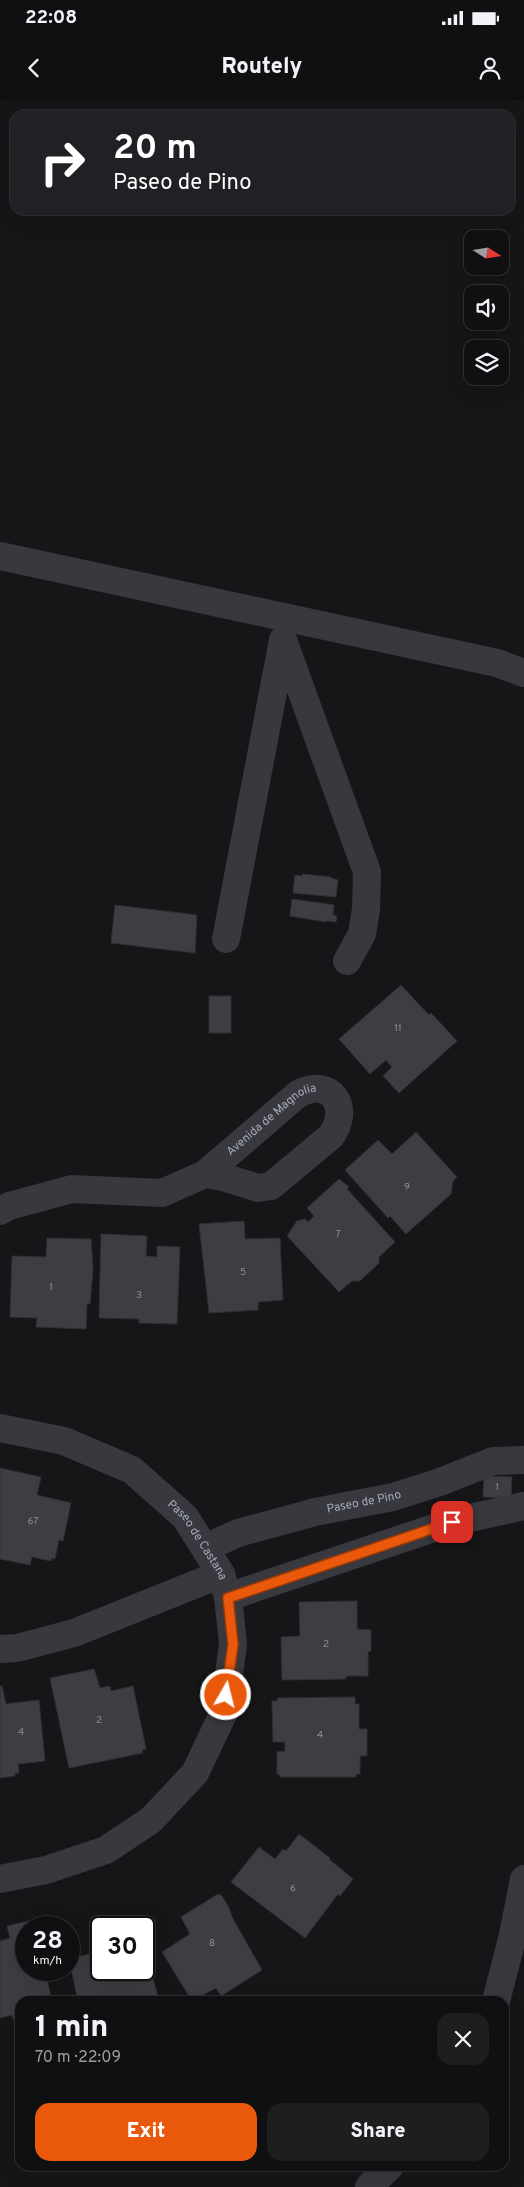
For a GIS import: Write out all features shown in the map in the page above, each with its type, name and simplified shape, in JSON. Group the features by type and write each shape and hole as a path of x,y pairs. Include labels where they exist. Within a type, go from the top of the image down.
{"street":[{"path":"0,556 285,629 498,664 524,673"},
{"path":"226,939 285,629"},
{"path":"285,629 367,872 366,909 362,934 346,961"},
{"name":"Avenida de Magnolia","path":"0,1211 9,1206 72,1189 162,1193 205,1174 298,1094 318,1088 328,1091 336,1097 340,1116 338,1126 271,1186 258,1188 224,1177 205,1174"},
{"name":"Paseo de Castana","path":"0,1428 64,1442 132,1470 185,1517 205,1548 225,1586 233,1644 224,1712 196,1773 151,1820 106,1850 46,1870 0,1879"},
{"name":"Paseo de Pino","path":"205,1548 248,1530 314,1512 392,1497 440,1482 493,1461 524,1460"},
{"path":"0,1649 17,1648 74,1633 225,1586 452,1522 524,1506"},
{"path":"497,1996 513,1935 524,1879"},
{"path":"369,2187 385,2171"}],"building":[{"path":"303,874 331,877 338,880 336,897 293,893 295,875 302,876"},
{"path":"292,899 334,905 333,915 337,916 336,922 290,916"},
{"path":"115,905 197,915 195,953 111,943"},
{"path":"401,985 457,1041 399,1093 383,1076 392,1067 386,1060 370,1074 339,1039"},
{"path":"209,996 231,996 231,1033 209,1033"},
{"path":"416,1132 457,1177 453,1181 451,1194 406,1234 390,1216 388,1218 345,1170 378,1140 392,1154"},
{"path":"339,1179 349,1187 347,1189 395,1242 379,1257 379,1263 360,1281 352,1281 339,1292 287,1236 297,1221 305,1219 308,1222 314,1216 307,1208"},
{"path":"244,1221 245,1239 280,1238 283,1300 258,1302 258,1310 209,1313 199,1224"},
{"path":"101,1234 147,1236 146,1256 157,1257 157,1246 180,1247 177,1324 139,1323 139,1319 99,1318"},
{"path":"47,1238 91,1239 93,1270 90,1304 87,1304 86,1329 36,1327 37,1318 10,1317 12,1256 46,1257"},
{"path":"0,1468 41,1477 37,1495 71,1503 63,1541 59,1540 55,1559 52,1558 51,1561 32,1557 30,1565 0,1559"},
{"path":"484,1476 512,1477 511,1498 483,1497"},
{"path":"357,1601 357,1629 371,1630 371,1651 368,1652 368,1676 346,1676 346,1679 282,1680 281,1637 300,1636 299,1602"},
{"path":"94,1669 100,1688 110,1686 111,1691 133,1686 146,1749 142,1750 143,1753 69,1768 50,1678"},
{"path":"0,1686 2,1686 6,1704 39,1700 45,1761 18,1764 19,1773 15,1773 15,1776 0,1778"},
{"path":"355,1697 355,1704 359,1704 359,1729 367,1729 367,1756 360,1756 360,1774 356,1774 356,1777 280,1777 277,1774 277,1752 285,1751 285,1742 273,1742 272,1701 277,1701 278,1698"},
{"path":"299,1834 353,1879 340,1896 338,1894 305,1938 231,1882 259,1847 275,1859 283,1849 286,1851"},
{"path":"218,1894 222,1896 262,1970 221,1996 216,1988 201,1996 189,1996 162,1952 190,1934 181,1917"},
{"path":"15,1924 15,1981 47,1981 51,1996 15,1996 15,2019 13,2019 12,2015 0,2018 0,1941 10,1938 7,1926"},
{"path":"90,1954 90,1981 154,1981 158,1996 77,1996 74,1981 80,1981 80,1956"}],"route":[{"path":"226,1695 233,1644 228,1598 452,1522"}]}
